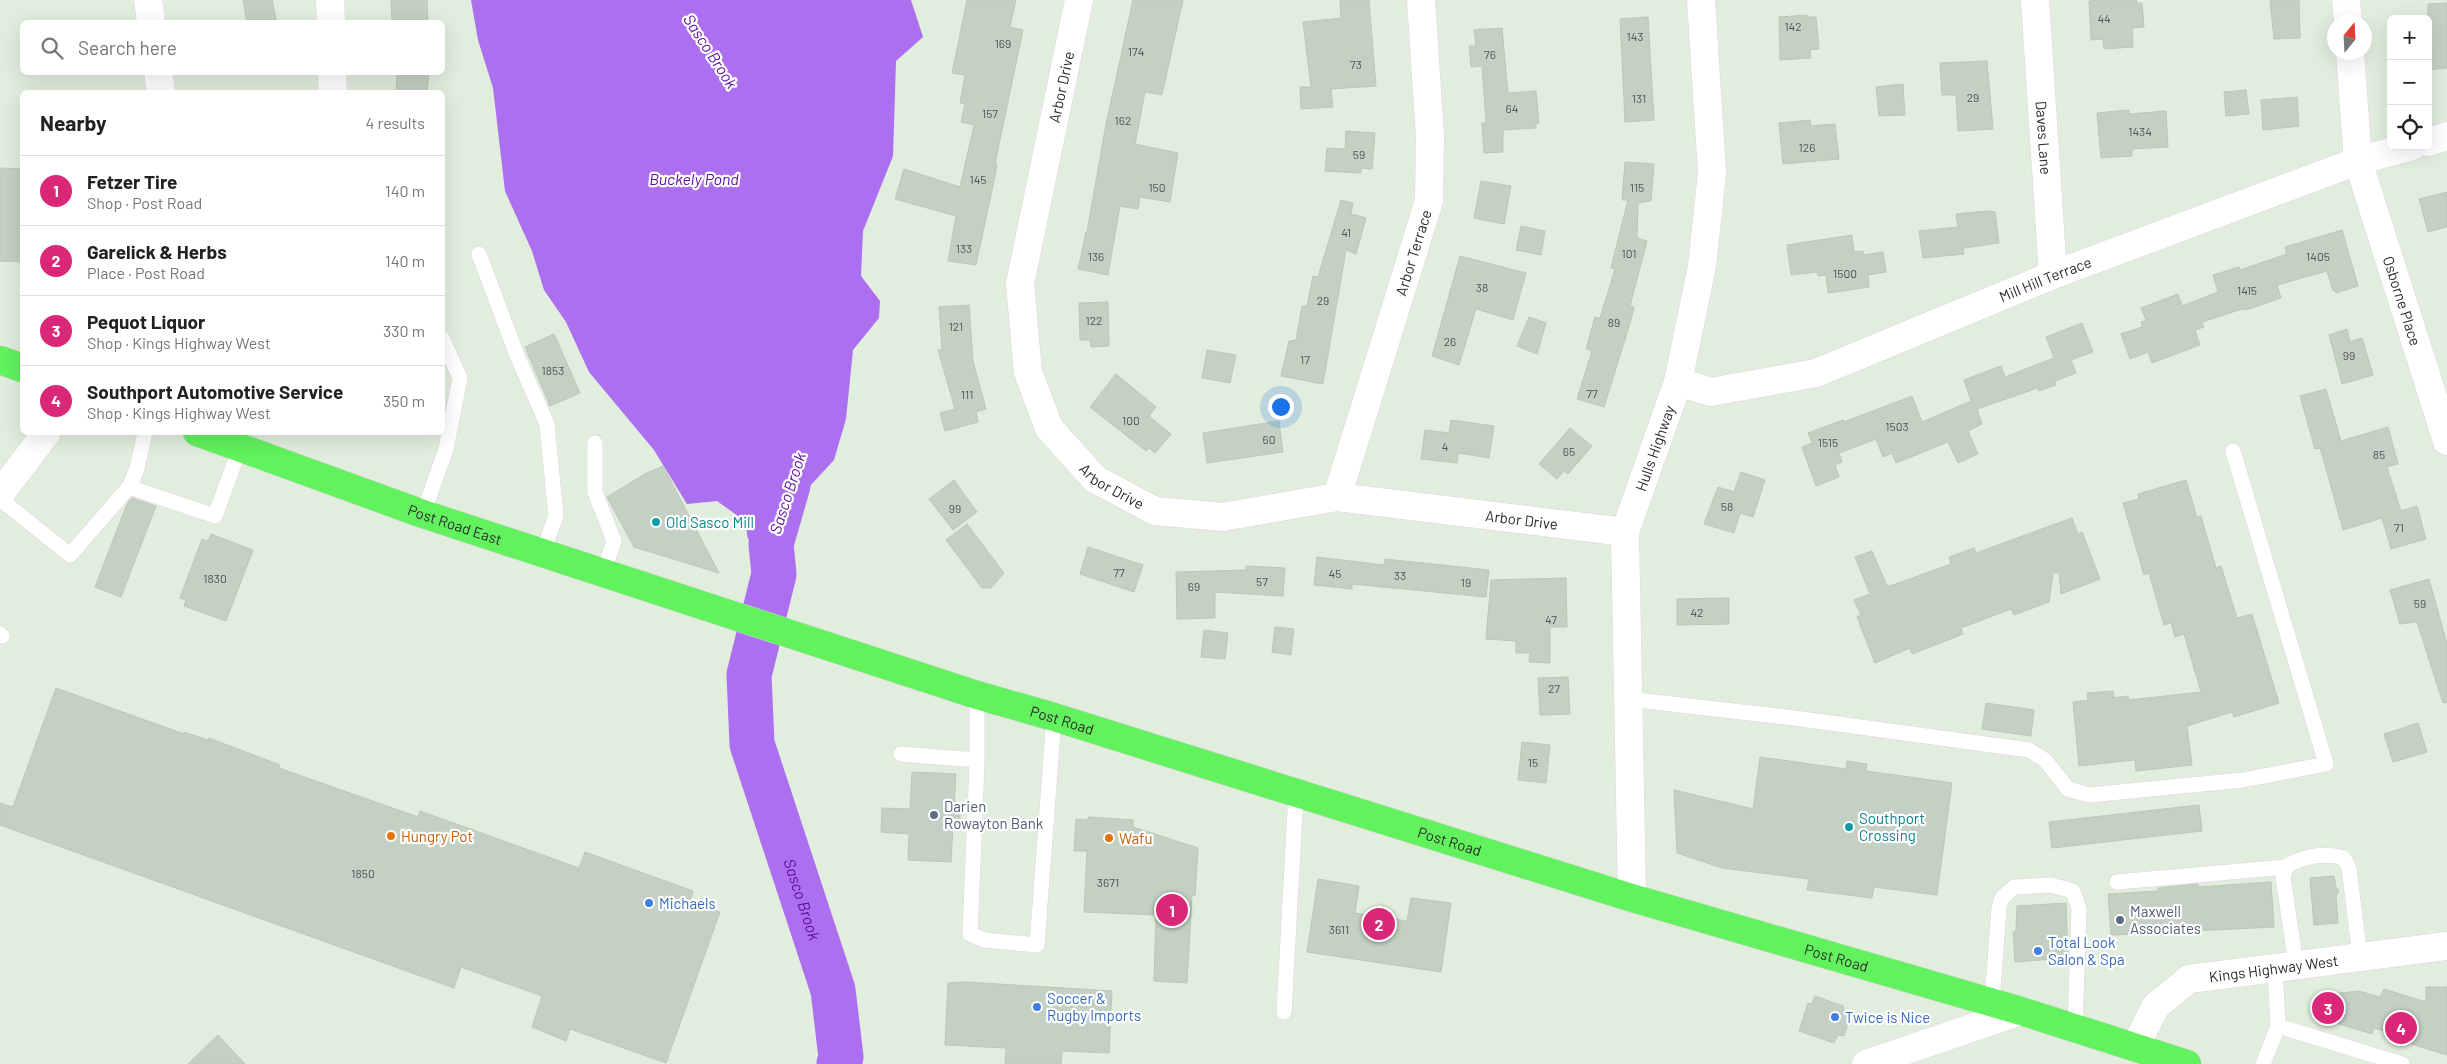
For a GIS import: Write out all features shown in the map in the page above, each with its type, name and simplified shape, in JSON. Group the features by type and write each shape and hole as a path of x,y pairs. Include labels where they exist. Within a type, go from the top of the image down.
{"main road":[{"path":"0,360 20,367"},
{"name":"Post Road East","path":"205,435 422,514 713,611"},
{"name":"Post Road","path":"713,611 1632,898 2021,1011 2075,1028 2136,1056 2187,1064"}],"street":[{"path":"148,0 151,20"},
{"path":"330,0 331,20"},
{"name":"Arbor Drive","path":"1079,0 1020,284 1028,372 1049,428 1095,479 1155,511 1223,517 1337,497 1625,532"},
{"name":"Arbor Terrace","path":"1337,497 1429,201 1430,136 1421,0"},
{"name":"Hulls Highway","path":"1632,898 1625,532 1678,382 1702,266 1712,173 1701,0"},
{"name":"Daves Lane","path":"2034,0 2053,275"},
{"path":"2346,0 2347,15"},
{"name":"Osborne Place","path":"2351,60 2358,161 2447,441"},
{"path":"158,75 161,90"},
{"path":"332,75 333,90"},
{"path":"2432,141 2447,136"},
{"name":"Mill Hill Terrace","path":"1678,382 1711,392 1816,372 2053,275 2358,161 2398,150"},
{"path":"0,494 45,435"},
{"name":"Kings Highway West","path":"2136,1056 2156,1006 2189,979 2447,946"},
{"path":"1866,1064 2021,1011"}],"lane":[{"path":"479,254 518,358 547,424 556,516 542,554"},
{"path":"422,514 446,449 460,378 445,345"},
{"path":"0,499 70,555 129,487 137,469 144,435"},
{"path":"596,442 595,492 614,540 603,574"},
{"path":"129,487 215,516 240,448"},
{"path":"1628,699 1794,718 2029,750 2045,760 2068,789 2089,795 2243,780 2326,764 2233,451"},
{"path":"977,695 977,760 970,934 985,940 1037,945 1054,717"},
{"path":"901,754 977,760"},
{"path":"1284,1012 1296,793"},
{"path":"2117,882 2286,867 2295,861 2324,854 2344,858 2349,868 2360,957"},
{"path":"2263,1064 2278,1026 2286,967 2283,888 2286,867"},
{"path":"1992,1003 1999,907 2002,898 2014,887 2062,886 2073,891 2079,909 2075,1028"},
{"path":"2278,1026 2402,1064"}],"water":[{"name":"Buckely Pond","path":"471,0 911,0 923,37 896,61 893,156 863,231 861,276 880,301 879,318 853,350 846,419 834,460 809,487 783,537 771,544 748,539 745,521 717,501 687,504 654,450 589,372 566,322 544,290 532,251 505,191 493,88 478,40"}],"building":[{"path":"243,0 272,0 277,20 247,20"},
{"path":"391,0 427,0 428,20 392,20"},
{"path":"967,0 1016,0 1010,27 1023,30 976,265 948,261 956,216 895,199 904,169 960,187 974,125 961,122 965,104 960,103 965,75 952,73"},
{"path":"1133,0 1183,0 1162,95 1145,92 1135,144 1178,153 1170,202 1140,197 1138,209 1120,206 1108,275 1078,269 1087,232 1106,124"},
{"path":"1340,0 1369,0 1376,86 1331,89 1333,107 1301,109 1300,87 1311,87 1303,22 1341,18"},
{"path":"2136,0 2137,3 2142,3 2144,27 2132,28 2133,47 2104,49 2103,39 2091,40 2089,1"},
{"path":"2270,0 2299,0 2300,38 2274,39"},
{"path":"2447,3 2447,68 2432,70 2432,15 2428,15 2428,4"},
{"path":"1808,15 1808,17 1816,17 1819,49 1810,50 1811,58 1780,60 1779,17"},
{"path":"1648,17 1654,120 1625,122 1620,19"},
{"path":"1502,28 1508,93 1536,91 1539,123 1536,123 1536,128 1503,130 1503,152 1484,153 1482,123 1486,123 1482,66 1471,67 1469,46 1476,46 1474,30"},
{"path":"1987,61 1993,129 1958,131 1956,95 1942,95 1940,63"},
{"path":"397,75 429,75 427,90 396,90"},
{"path":"1903,84 1905,115 1879,116 1876,87"},
{"path":"2246,90 2249,114 2226,116 2224,92"},
{"path":"2297,97 2299,126 2263,130 2261,100"},
{"path":"2129,110 2129,114 2166,111 2168,147 2132,149 2132,156 2101,158 2097,113"},
{"path":"1810,120 1811,126 1835,124 1839,159 1783,164 1779,123"},
{"path":"1346,131 1375,133 1372,169 1361,168 1361,173 1325,171 1327,148 1345,149"},
{"path":"1625,162 1654,164 1651,201 1638,203 1637,238 1647,241 1630,306 1634,307 1631,320 1604,407 1577,399 1592,351 1586,349 1595,317 1600,318 1615,269 1611,268 1628,200 1622,200"},
{"path":"0,168 20,169 20,262 0,261"},
{"path":"1481,181 1511,186 1504,224 1474,218"},
{"path":"2447,192 2447,227 2428,232 2419,199"},
{"path":"1341,200 1353,203 1351,214 1366,218 1356,254 1346,250 1323,384 1281,376 1289,341 1296,340 1302,306 1307,306 1313,276 1318,277"},
{"path":"1995,212 1999,243 1963,248 1964,254 1923,258 1919,231 1958,227 1956,214"},
{"path":"1521,226 1545,231 1541,255 1516,250"},
{"path":"2342,230 2358,286 2336,293 2335,290 2333,291 2327,271 2277,285 2281,298 2202,322 2204,327 2195,330 2200,345 2152,363 2148,352 2130,359 2121,334 2142,327 2141,322 2146,320 2141,308 2178,294 2182,306 2218,292 2213,275 2239,267 2240,270 2287,254 2285,247"},
{"path":"1852,235 1854,252 1863,251 1864,255 1883,252 1886,272 1868,275 1869,287 1828,293 1826,275 1818,276 1817,272 1791,275 1787,245"},
{"path":"1460,256 1526,273 1513,320 1476,309 1459,365 1432,356"},
{"path":"1108,302 1109,346 1091,347 1090,340 1080,340 1079,303"},
{"path":"969,305 973,361 986,409 976,412 978,422 945,431 940,413 955,409 938,350 942,350 939,307"},
{"path":"1529,317 1546,323 1537,354 1517,346"},
{"path":"2082,323 2093,352 2071,360 2076,373 2055,381 2056,385 2039,391 2038,388 1977,409 1982,424 1968,431 1978,454 1958,463 1948,442 1896,463 1892,453 1883,457 1876,439 1839,453 1842,462 1835,465 1839,477 1816,486 1802,447 1812,443 1808,433 1843,420 1844,422 1912,396 1922,422 1971,401 1964,380 2001,366 2005,377 2054,358 2046,337"},
{"path":"2347,329 2350,342 2362,338 2373,375 2342,384 2329,335"},
{"path":"554,334 580,393 550,406 525,347"},
{"path":"1207,350 1236,355 1230,383 1202,378"},
{"path":"1116,374 1156,407 1149,416 1171,434 1155,453 1149,448 1146,451 1090,407"},
{"path":"2326,389 2341,441 2388,427 2398,464 2387,467 2401,511 2417,506 2426,539 2391,549 2382,518 2343,530 2320,448 2315,449 2300,396"},
{"path":"1451,420 1494,426 1489,458 1458,453 1457,463 1421,459 1425,430 1449,433"},
{"path":"1279,421 1283,452 1207,463 1203,433"},
{"path":"1570,428 1592,446 1568,474 1564,471 1557,479 1539,464"},
{"name":"Old Sasco Mill","path":"663,466 719,573 634,547 607,497 645,474"},
{"path":"1741,472 1765,480 1753,517 1740,513 1734,533 1704,524 1718,487 1734,492"},
{"path":"954,480 977,512 953,530 929,499"},
{"path":"2186,480 2197,517 2201,516 2216,568 2221,566 2237,618 2252,614 2279,703 2234,717 2232,712 2187,726 2192,765 2136,771 2135,760 2079,766 2073,702 2088,700 2087,693 2113,691 2114,698 2128,696 2129,700 2201,692 2184,634 2175,637 2171,623 2164,625 2149,573 2144,575 2123,503 2139,499 2138,494"},
{"path":"132,498 156,506 121,597 95,587 127,504"},
{"path":"2072,518 2078,534 2082,532 2100,579 2061,594 2059,573 2053,573 2049,602 2014,615 2011,609 1961,628 1963,634 1912,654 1910,648 1875,663 1857,617 1861,615 1854,600 1870,594 1855,557 1872,551 1887,586 1890,586 1951,564 1949,557 1974,548 1976,553"},
{"path":"967,524 1004,573 991,588 982,588 946,540"},
{"path":"211,534 253,550 226,621 184,606 186,600 180,598 202,539 208,541"},
{"path":"1088,547 1143,565 1134,592 1080,574"},
{"path":"1317,557 1384,565 1385,559 1489,570 1486,597 1352,584 1352,589 1314,585"},
{"path":"1246,566 1285,568 1283,596 1215,592 1215,618 1177,619 1176,572 1246,570"},
{"path":"1566,578 1567,627 1550,627 1550,663 1529,662 1530,653 1516,653 1516,641 1486,639 1491,580"},
{"path":"2429,579 2447,644 2447,702 2443,703 2417,622 2400,624 2390,590"},
{"path":"1729,598 1729,624 1677,625 1677,599"},
{"path":"1275,627 1294,629 1291,655 1272,652"},
{"path":"1204,630 1228,633 1225,659 1201,657"},
{"path":"1568,677 1570,714 1540,715 1538,678"},
{"path":"56,688 184,734 184,732 208,740 209,738 280,765 279,768 418,817 420,811 579,868 585,852 693,891 690,902 720,912 666,1063 570,1029 566,1041 532,1027 542,996 461,967 454,988 0,825 0,803 13,807"},
{"path":"1986,703 2034,710 2031,736 1982,729"},
{"path":"2418,723 2427,752 2393,762 2384,734"},
{"path":"1522,742 1550,745 1546,783 1518,780"},
{"name":"Southport Crossing","path":"1760,757 1846,769 1847,761 1867,764 1866,771 1952,783 1937,895 1874,887 1872,898 1807,890 1809,879 1722,868 1677,853 1674,790 1753,809"},
{"path":"912,772 956,774 954,809 960,809 960,828 953,828 951,862 908,860 909,834 881,832 882,808 910,809"},
{"path":"2199,805 2202,831 2052,848 2049,822"},
{"path":"1088,817 1133,820 1133,827 1198,848 1195,896 1192,895 1187,983 1154,981 1156,915 1084,912 1087,851 1074,851 1076,819 1088,820"},
{"path":"2334,876 2336,887 2339,891 2336,896 2338,923 2314,925 2310,878"},
{"path":"1318,879 1359,886 1355,913 1407,921 1411,898 1451,903 1441,972 1307,952"},
{"path":"2271,882 2274,927 2111,935 2108,894 2158,891 2158,888 2198,884 2198,887"},
{"path":"2066,903 2068,958 2015,962 2013,932 2016,931 2017,906"},
{"path":"966,982 1112,991 1109,1053 1062,1051 1061,1064 1005,1064 1006,1048 945,1045 948,983"},
{"path":"2426,987 2447,987 2447,1055 2408,1043 2410,1038 2374,1028 2372,1034 2316,1017 2323,995 2359,991 2380,997 2384,989 2426,1002"},
{"path":"1815,996 1843,1006 1845,1012 1851,1014 1844,1036 1838,1035 1834,1043 1799,1031 1808,1003 1812,1004"},
{"path":"218,1035 245,1064 188,1064"}],"waterway":[{"name":"Sasco Brook","path":"788,485 771,544 774,574 749,675 752,744 833,990 841,1057 839,1064"}],"place":[{"name":"Old Sasco Mill","path":"656,522"},
{"name":"Darien Rowayton Bank","path":"934,815"},
{"name":"Southport Crossing","path":"1849,827"},
{"name":"Hungry Pot","path":"391,836"},
{"name":"Wafu","path":"1109,838"},
{"name":"Michaels","path":"649,903"},
{"name":"Fetzer Tire","path":"1172,910"},
{"name":"Maxwell Associates","path":"2120,920"},
{"name":"Garelick & Herbs","path":"1379,924"},
{"name":"Total Look Salon & Spa","path":"2038,951"},
{"name":"Soccer & Rugby Imports","path":"1037,1007"},
{"name":"Pequot Liquor","path":"2328,1008"},
{"name":"Twice is Nice","path":"1835,1017"},
{"name":"Southport Automotive Service","path":"2401,1028"}]}
